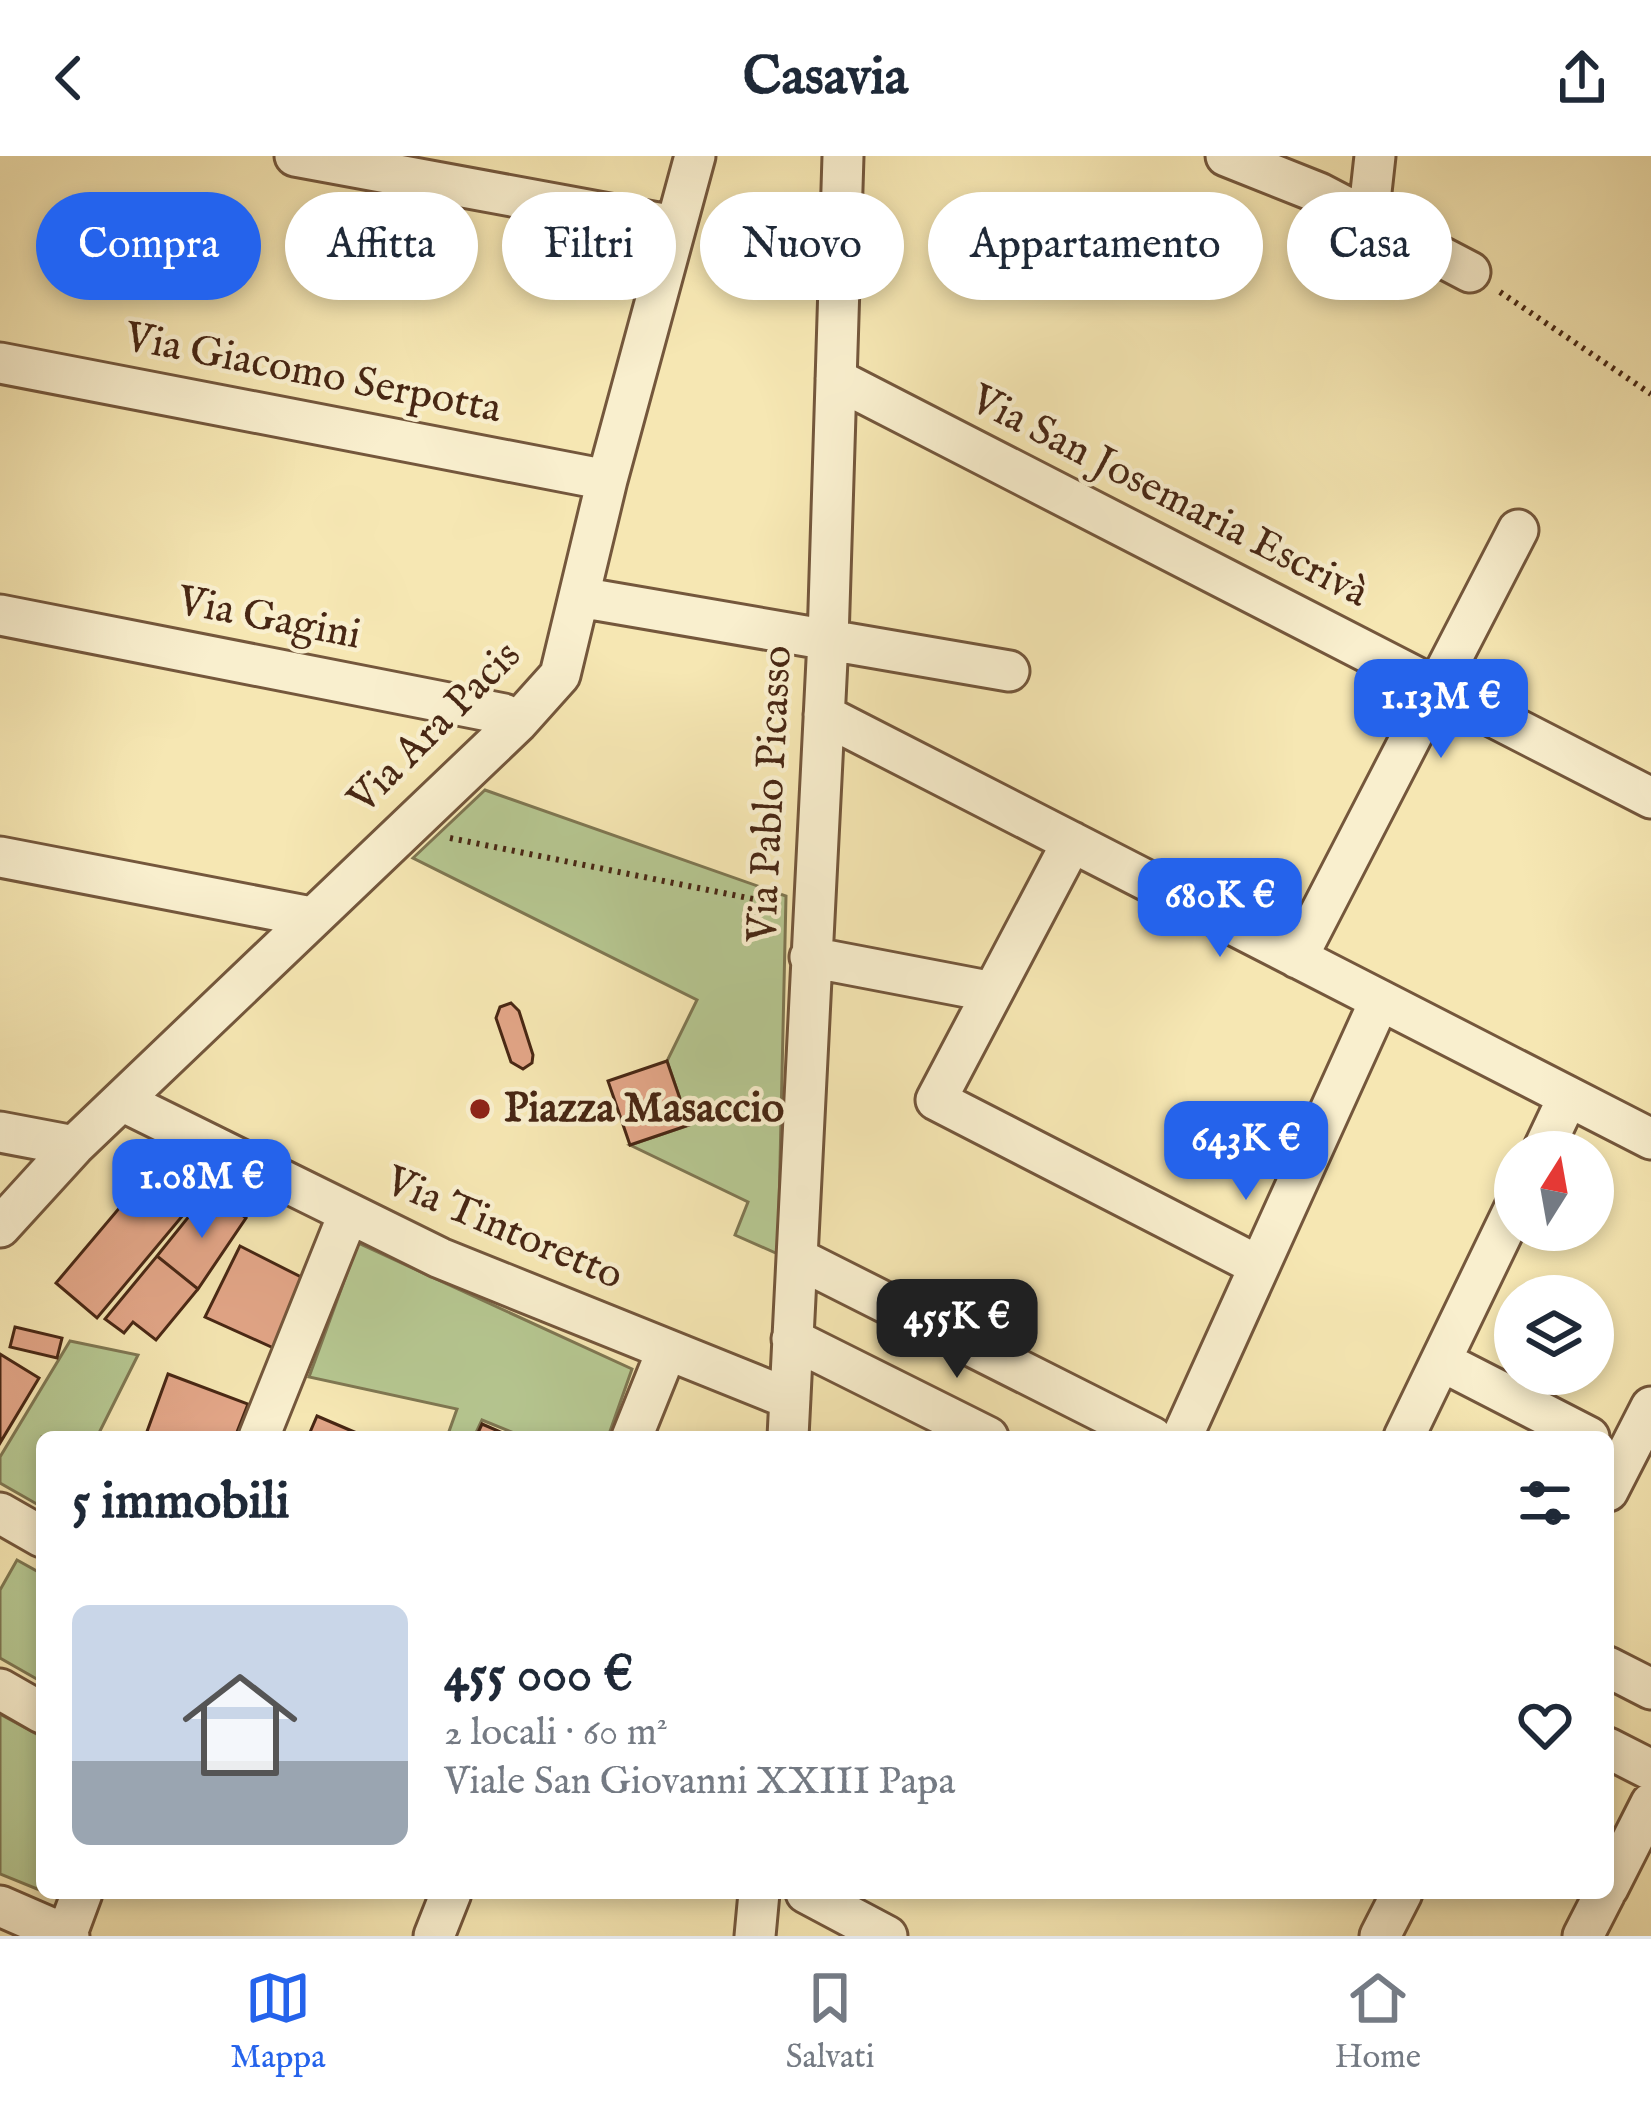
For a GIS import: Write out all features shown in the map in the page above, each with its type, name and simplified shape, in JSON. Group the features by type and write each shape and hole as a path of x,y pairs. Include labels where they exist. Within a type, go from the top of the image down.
{"street":[{"path":"295,156 502,194"},
{"name":"Via Ara Pacis","path":"676,219 695,156"},
{"name":"Via Pablo Picasso","path":"789,1418 828,640 843,156"},
{"path":"1226,156 1316,192"},
{"path":"1371,192 1375,156"},
{"path":"1452,263 1470,272"},
{"name":"Via Ara Pacis","path":"0,1227 74,1146 517,723 560,676 654,300"},
{"name":"Via Giacomo Serpotta","path":"0,363 607,480"},
{"name":"Via San Josemaria Escrivà","path":"836,379 1651,798"},
{"path":"1297,958 1518,530"},
{"path":"579,597 1010,671"},
{"name":"Via Gagini","path":"0,615 504,714 517,723"},
{"path":"824,715 1651,1139"},
{"path":"1072,842 936,1100 1259,1266"},
{"path":"0,857 311,917"},
{"path":"810,958 993,992"},
{"path":"1185,1431 1380,1000"},
{"path":"1551,1131 1568,1097"},
{"name":"Via Tintoretto","path":"122,1101 440,1258 667,1350 789,1418"},
{"path":"0,1132 74,1146"},
{"path":"261,1431 348,1214"},
{"path":"1407,1431 1494,1251"},
{"path":"797,1258 1139,1431"},
{"path":"793,1339 976,1431"},
{"path":"634,1431 667,1350"},
{"path":"1441,1361 1577,1431"},
{"path":"1614,1465 1651,1407"},
{"path":"0,1513 36,1534"},
{"path":"1614,1670 1651,1689"},
{"path":"0,1689 36,1710"},
{"path":"1614,1751 1651,1770"},
{"path":"1614,1876 1651,1803"},
{"path":"0,1906 67,1936 80,1899"},
{"path":"434,1936 449,1899"},
{"path":"755,1936 758,1899"},
{"path":"817,1899 887,1936"},
{"path":"1380,1936 1399,1899"},
{"path":"1583,1936 1602,1899"}],"path":[{"path":"1470,272 1651,394"},
{"path":"405,829 813,911"}],"green space":[{"path":"485,790 786,896 778,1254 735,1235 748,1202 630,1145 689,1125 667,1061 697,1000 413,858"},
{"path":"358,1243 632,1369 610,1431 509,1431 482,1420 477,1431 449,1431 457,1409 309,1377"},
{"path":"70,1341 138,1355 100,1431 36,1431 36,1504 0,1483 0,1457"},
{"path":"17,1560 36,1571 36,1679 0,1658 0,1590"},
{"path":"0,1714 36,1734 36,1889 0,1874"}],"building":[{"path":"511,1003 519,1011 533,1055 532,1063 523,1069 511,1062 496,1018 500,1007"},
{"path":"667,1061 689,1125 630,1145 608,1081"},
{"path":"148,1174 189,1208 97,1318 56,1283"},
{"path":"220,1198 246,1218 198,1289 157,1256 202,1200 211,1207"},
{"path":"240,1246 307,1280 278,1350 205,1317"},
{"path":"157,1256 198,1289 156,1340 133,1322 124,1333 105,1319"},
{"path":"15,1327 62,1338 57,1358 10,1347"},
{"path":"0,1354 39,1378 0,1443"},
{"path":"168,1374 248,1404 237,1431 147,1431"},
{"path":"317,1416 352,1431 311,1431"}],"place":[{"name":"Piazza Masaccio","path":"480,1109"}]}
